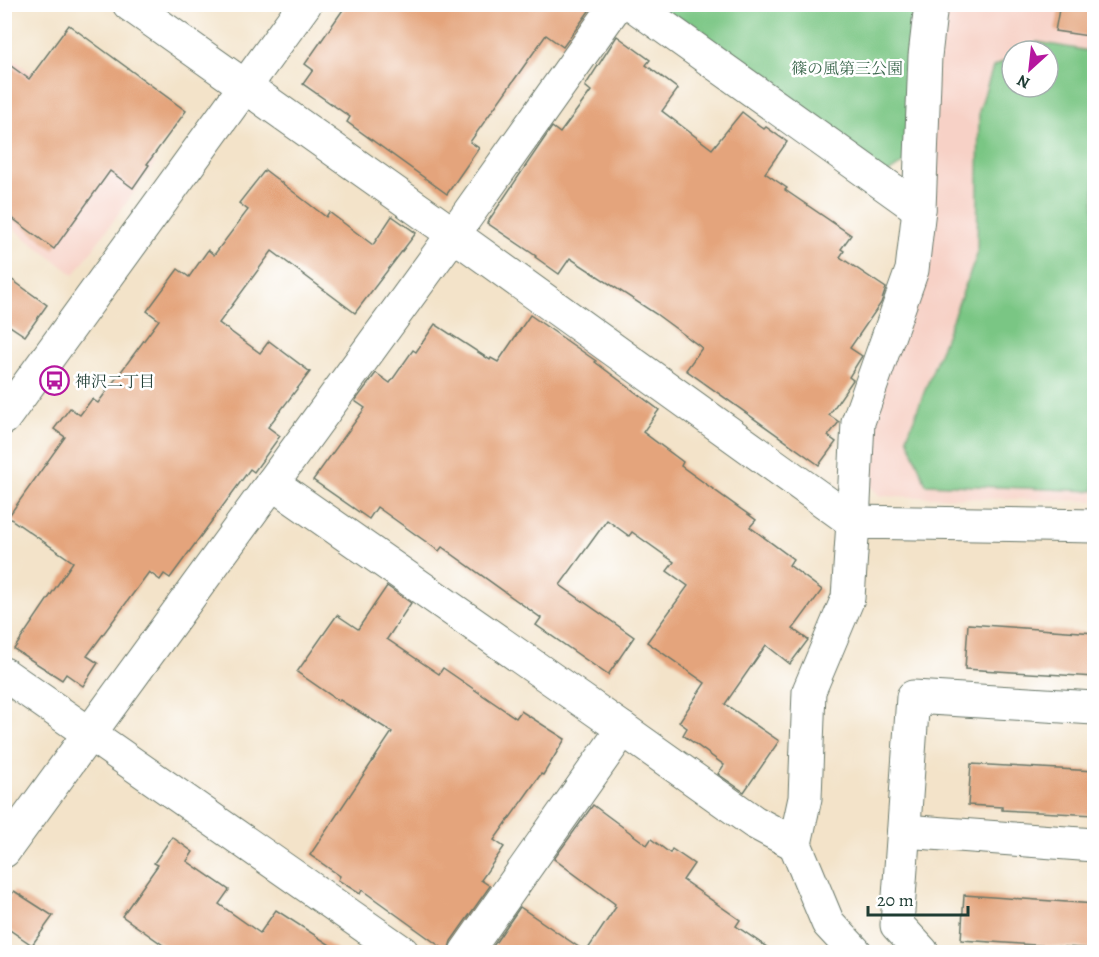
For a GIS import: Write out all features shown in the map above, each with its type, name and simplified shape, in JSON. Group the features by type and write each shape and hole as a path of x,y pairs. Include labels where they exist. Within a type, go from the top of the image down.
{"street":[{"path":"129,4 853,522 1095,526"},
{"path":"4,418 305,4"},
{"path":"4,851 453,234 617,4"},
{"path":"632,4 919,209"},
{"path":"855,952 828,923 795,844 805,798 809,691 848,598 858,422 912,270 919,209 925,56 931,4"},
{"path":"272,483 754,822 795,844"},
{"path":"4,674 402,952"},
{"path":"922,952 897,925 913,697 1095,708"},
{"path":"466,952 624,729"},
{"path":"904,831 1095,845"}],"shaded area":[{"path":"946,5 1094,5 1094,501 880,496 868,484 872,421 939,62"},
{"path":"4,53 156,162 74,275 5,222"}],"green space":[{"name":"篠の風第三公園","path":"654,5 916,5 909,159 885,175"},
{"path":"1060,46 1094,52 1094,491 926,484 907,437 977,255 979,111 993,67 1000,63 1000,99 1060,99"}],"building":[{"path":"347,4 594,4 563,47 546,35 470,142 479,148 447,194 347,122 350,117 303,84 313,70 305,64"},
{"path":"1060,4 1095,4 1095,37 1055,31"},
{"path":"69,25 186,111 147,164 149,165 133,188 110,171 54,249 4,212 4,61 29,79"},
{"path":"617,36 650,60 646,65 678,89 662,111 712,149 742,112 764,129 766,127 787,142 765,173 787,188 785,190 851,235 841,249 844,251 840,257 886,288 881,303 850,348 862,356 849,377 853,380 829,415 839,422 828,436 836,442 819,465 686,370 702,348 656,314 570,258 559,274 487,223 552,127 560,133 591,91 585,86"},
{"path":"265,170 326,217 329,212 373,245 392,216 416,233 355,313 272,251 219,323 260,353 269,341 310,372 268,427 280,436 254,472 250,469 170,578 164,574 160,580 149,572 87,656 98,663 83,686 66,674 62,680 14,649 73,562 8,517 65,437 54,429 70,408 80,415 92,399 98,403 159,320 147,311 178,269 189,277 208,250 214,255 248,210 239,203"},
{"path":"4,274 47,305 25,336 4,322"},
{"path":"530,315 596,361 659,410 643,432 683,462 681,466 756,520 750,527 793,559 789,565 822,590 793,629 808,640 790,664 766,645 725,704 779,741 744,792 718,774 724,765 683,735 687,728 679,722 705,683 647,642 688,586 667,571 674,562 632,532 629,536 607,520 560,585 634,637 608,675 536,625 541,618 442,547 439,551 377,507 369,519 313,480 365,408 355,401 376,373 390,383 413,350 416,352 435,324 490,360 491,358 498,362"},
{"path":"387,586 411,603 387,639 439,674 443,668 516,718 521,711 565,739 543,775 541,774 494,840 504,847 481,880 490,886 451,941 448,952 362,890 360,894 338,880 340,876 310,855 392,732 339,701 297,672 337,615 358,629"},
{"path":"968,624 1095,633 1095,677 965,669"},
{"path":"971,764 1095,771 1095,815 1002,810 1002,807 968,805"},
{"path":"593,805 647,845 651,839 670,853 672,849 694,864 683,880 740,920 736,926 774,952 586,952 616,907 615,904 554,859"},
{"path":"172,837 193,852 187,861 229,890 219,904 260,933 276,910 341,952 173,952 122,916 158,865 154,863"},
{"path":"14,891 53,916 32,945 4,926 4,905"},
{"path":"964,895 1095,904 1095,949 961,940"},
{"path":"520,907 586,952 489,952"}],"place":[{"name":"神沢二丁目","path":"54,381"}]}
